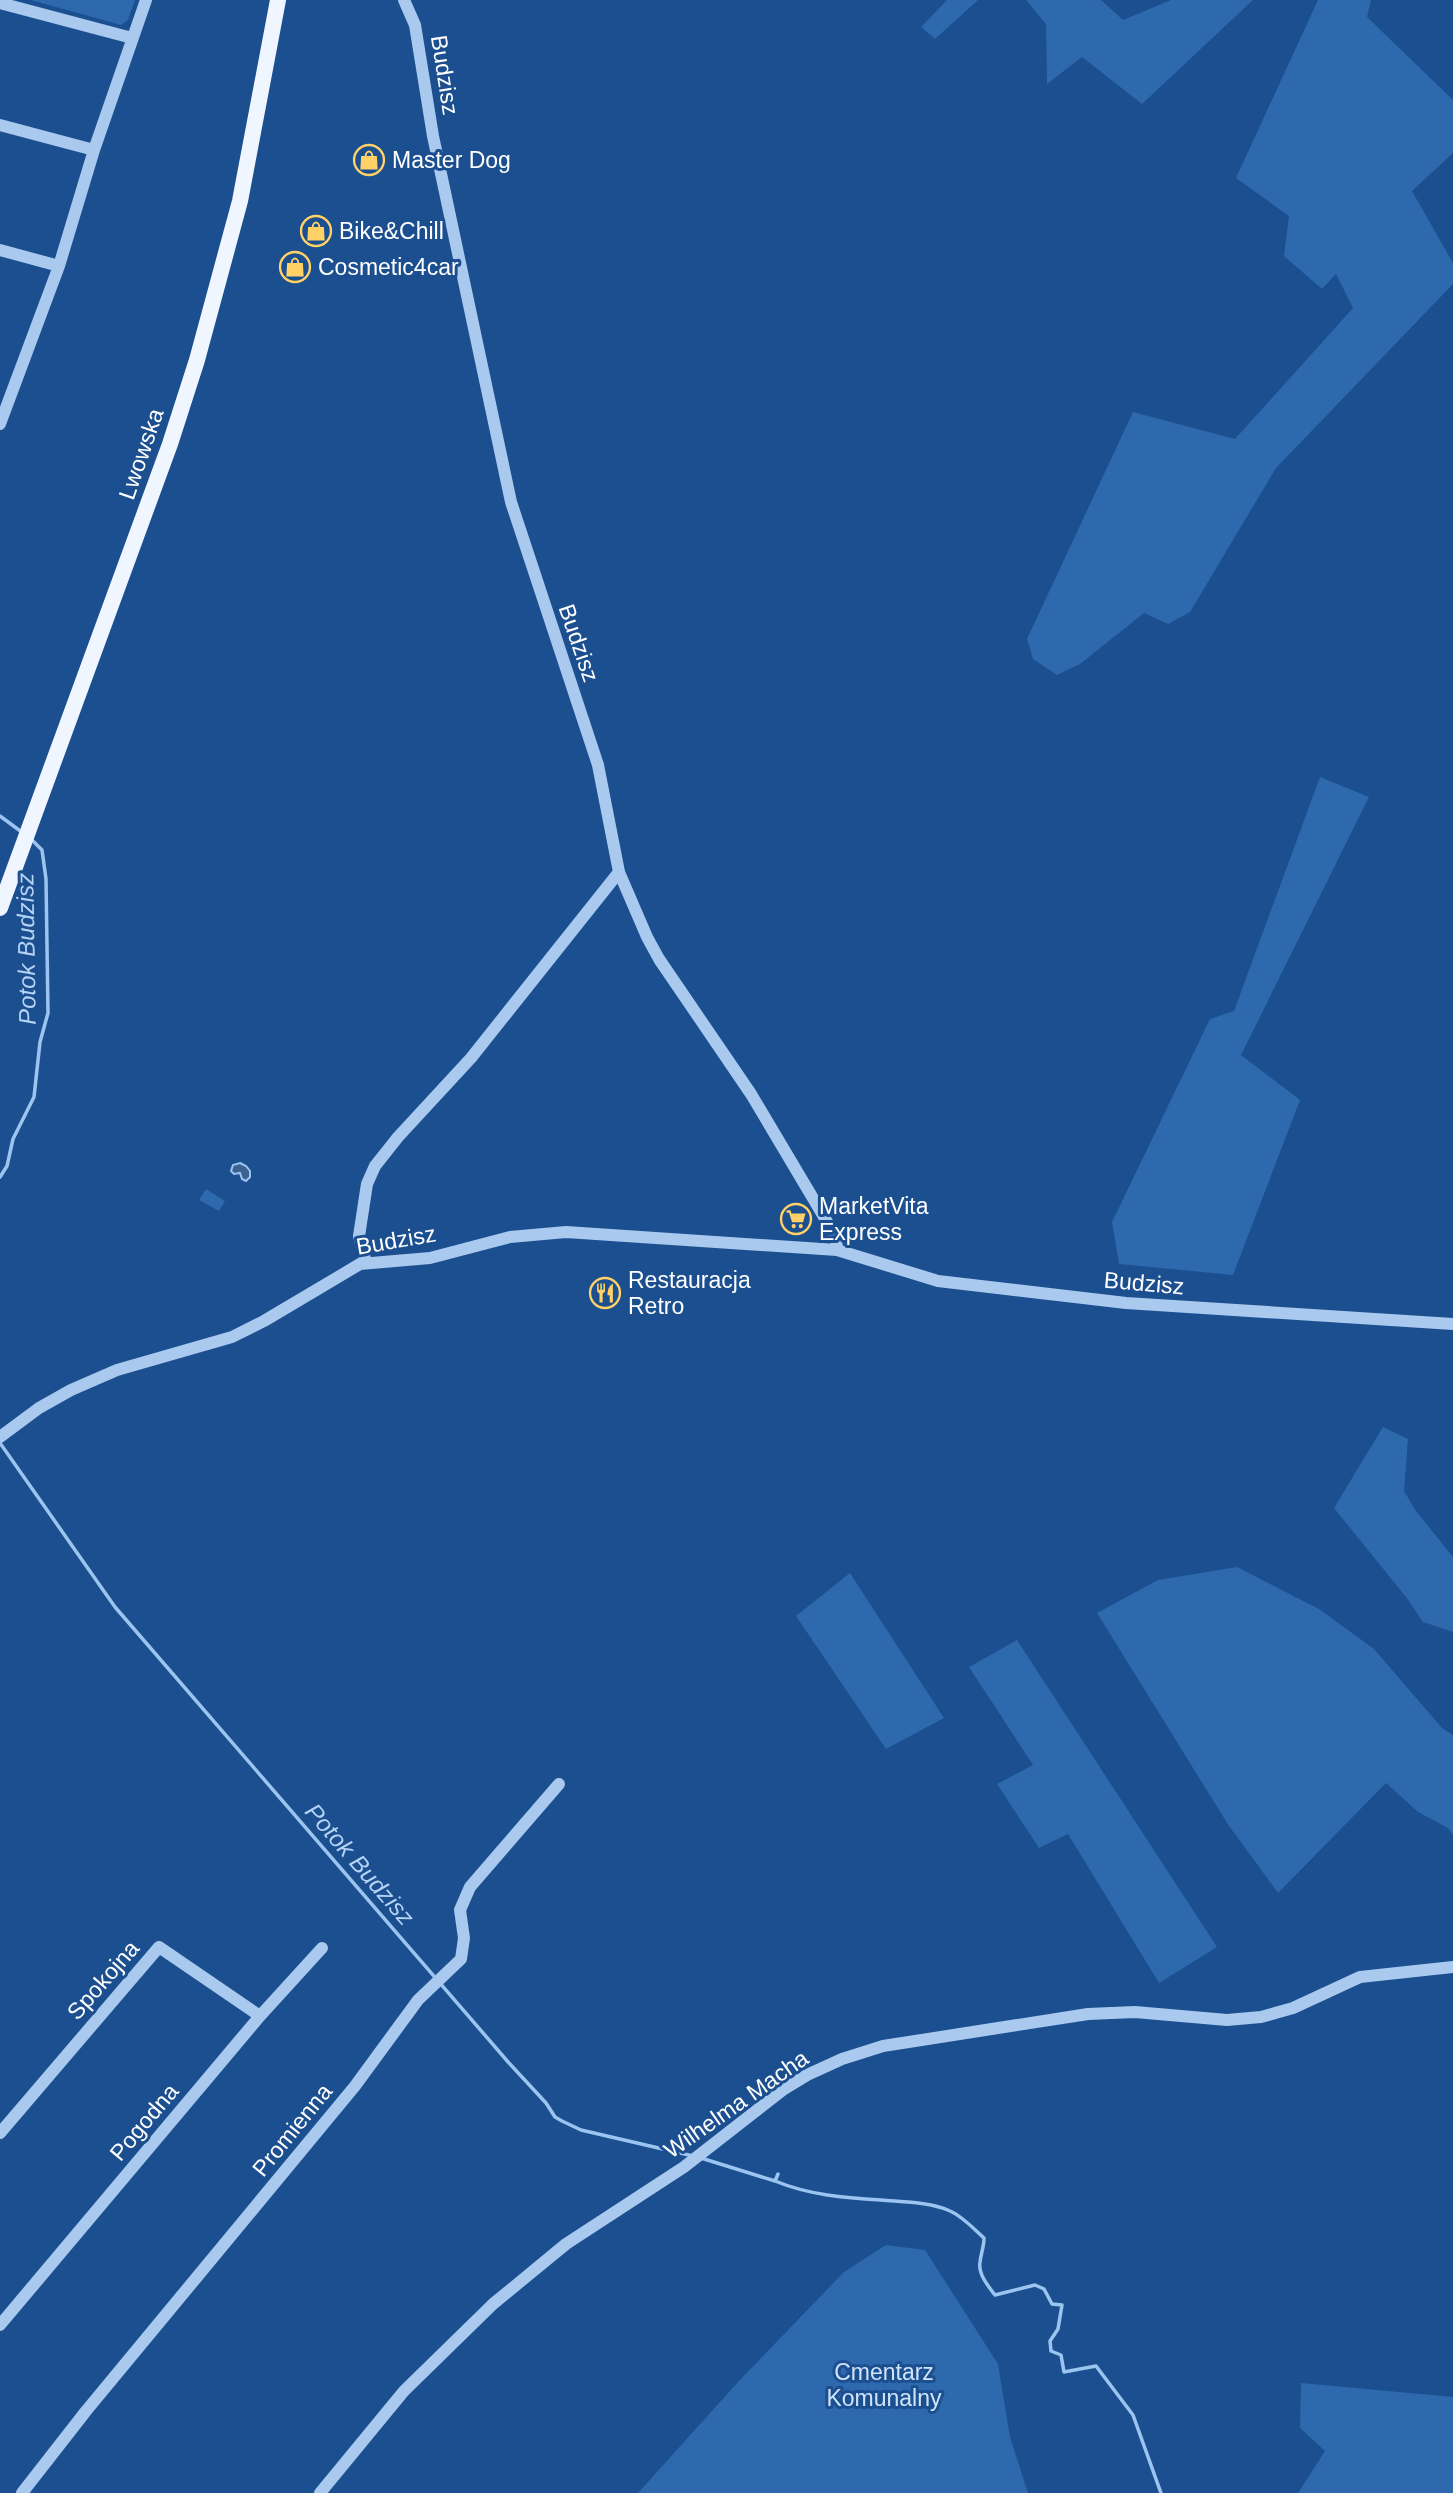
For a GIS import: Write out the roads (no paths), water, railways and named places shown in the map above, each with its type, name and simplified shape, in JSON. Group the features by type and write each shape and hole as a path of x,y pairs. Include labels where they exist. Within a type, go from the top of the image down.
{"main road":[{"name":"Lwowska","path":"0,908 170,444 197,360 240,201 278,0"}],"street":[{"path":"0,424 59,266 94,150 146,0"},
{"name":"Budzisz","path":"404,0 415,25 433,136 511,502 598,765 620,872 659,959 739,1075 780,1141 836,1237 837,1250"},
{"path":"0,3 132,38"},
{"path":"0,125 94,150"},
{"path":"0,250 59,266"},
{"path":"366,1263 359,1236 367,1184 375,1166 471,1058 620,872"},
{"name":"Budzisz","path":"1,1436 39,1408 99,1377 232,1337 366,1263 430,1258 510,1237 556,1232 837,1250 915,1275 972,1286 1149,1305 1453,1324"},
{"name":"Promienna","path":"22,2493 86,2411 355,2086 412,2008 461,1959 464,1938 460,1910 470,1887 559,1784"},
{"name":"Spokojna","path":"0,2133 159,1947 260,2016"},
{"name":"Pogodna","path":"0,2325 260,2016 322,1948"},
{"name":"Wilhelma Macha","path":"320,2493 404,2391 493,2304 566,2244 697,2156 796,2081 842,2059 883,2046 1112,2011 1135,2011 1210,2020 1261,2017 1293,2008 1360,1977 1453,1967"}],"waterway":[{"name":"Potok Budzisz","path":"0,816 23,833"},
{"name":"Potok Budzisz","path":"0,1177 7,1166 13,1139 34,1097 40,1042 48,1013 46,879 42,850 30,838"},
{"name":"Potok Budzisz","path":"0,1443 115,1607 546,2103 555,2117 581,2130 693,2156"},
{"name":"Potok Budzisz","path":"701,2158 775,2181 778,2174"},
{"path":"775,2181 827,2195 934,2206 963,2219 984,2238 981,2271 995,2295 1035,2285 1044,2289 1052,2304 1062,2305 1058,2329 1050,2341 1051,2351 1061,2355 1064,2372 1096,2366 1133,2415 1161,2493"}],"place":[{"name":"Master Dog","path":"369,160"},
{"name":"Bike&Chill","path":"316,231"},
{"name":"Cosmetic4car","path":"295,267"},
{"name":"MarketVita Express","path":"796,1219"},
{"name":"Restauracja Retro","path":"605,1293"}],"park label":[{"name":"Cmentarz Komunalny","path":"884,2385"}]}
